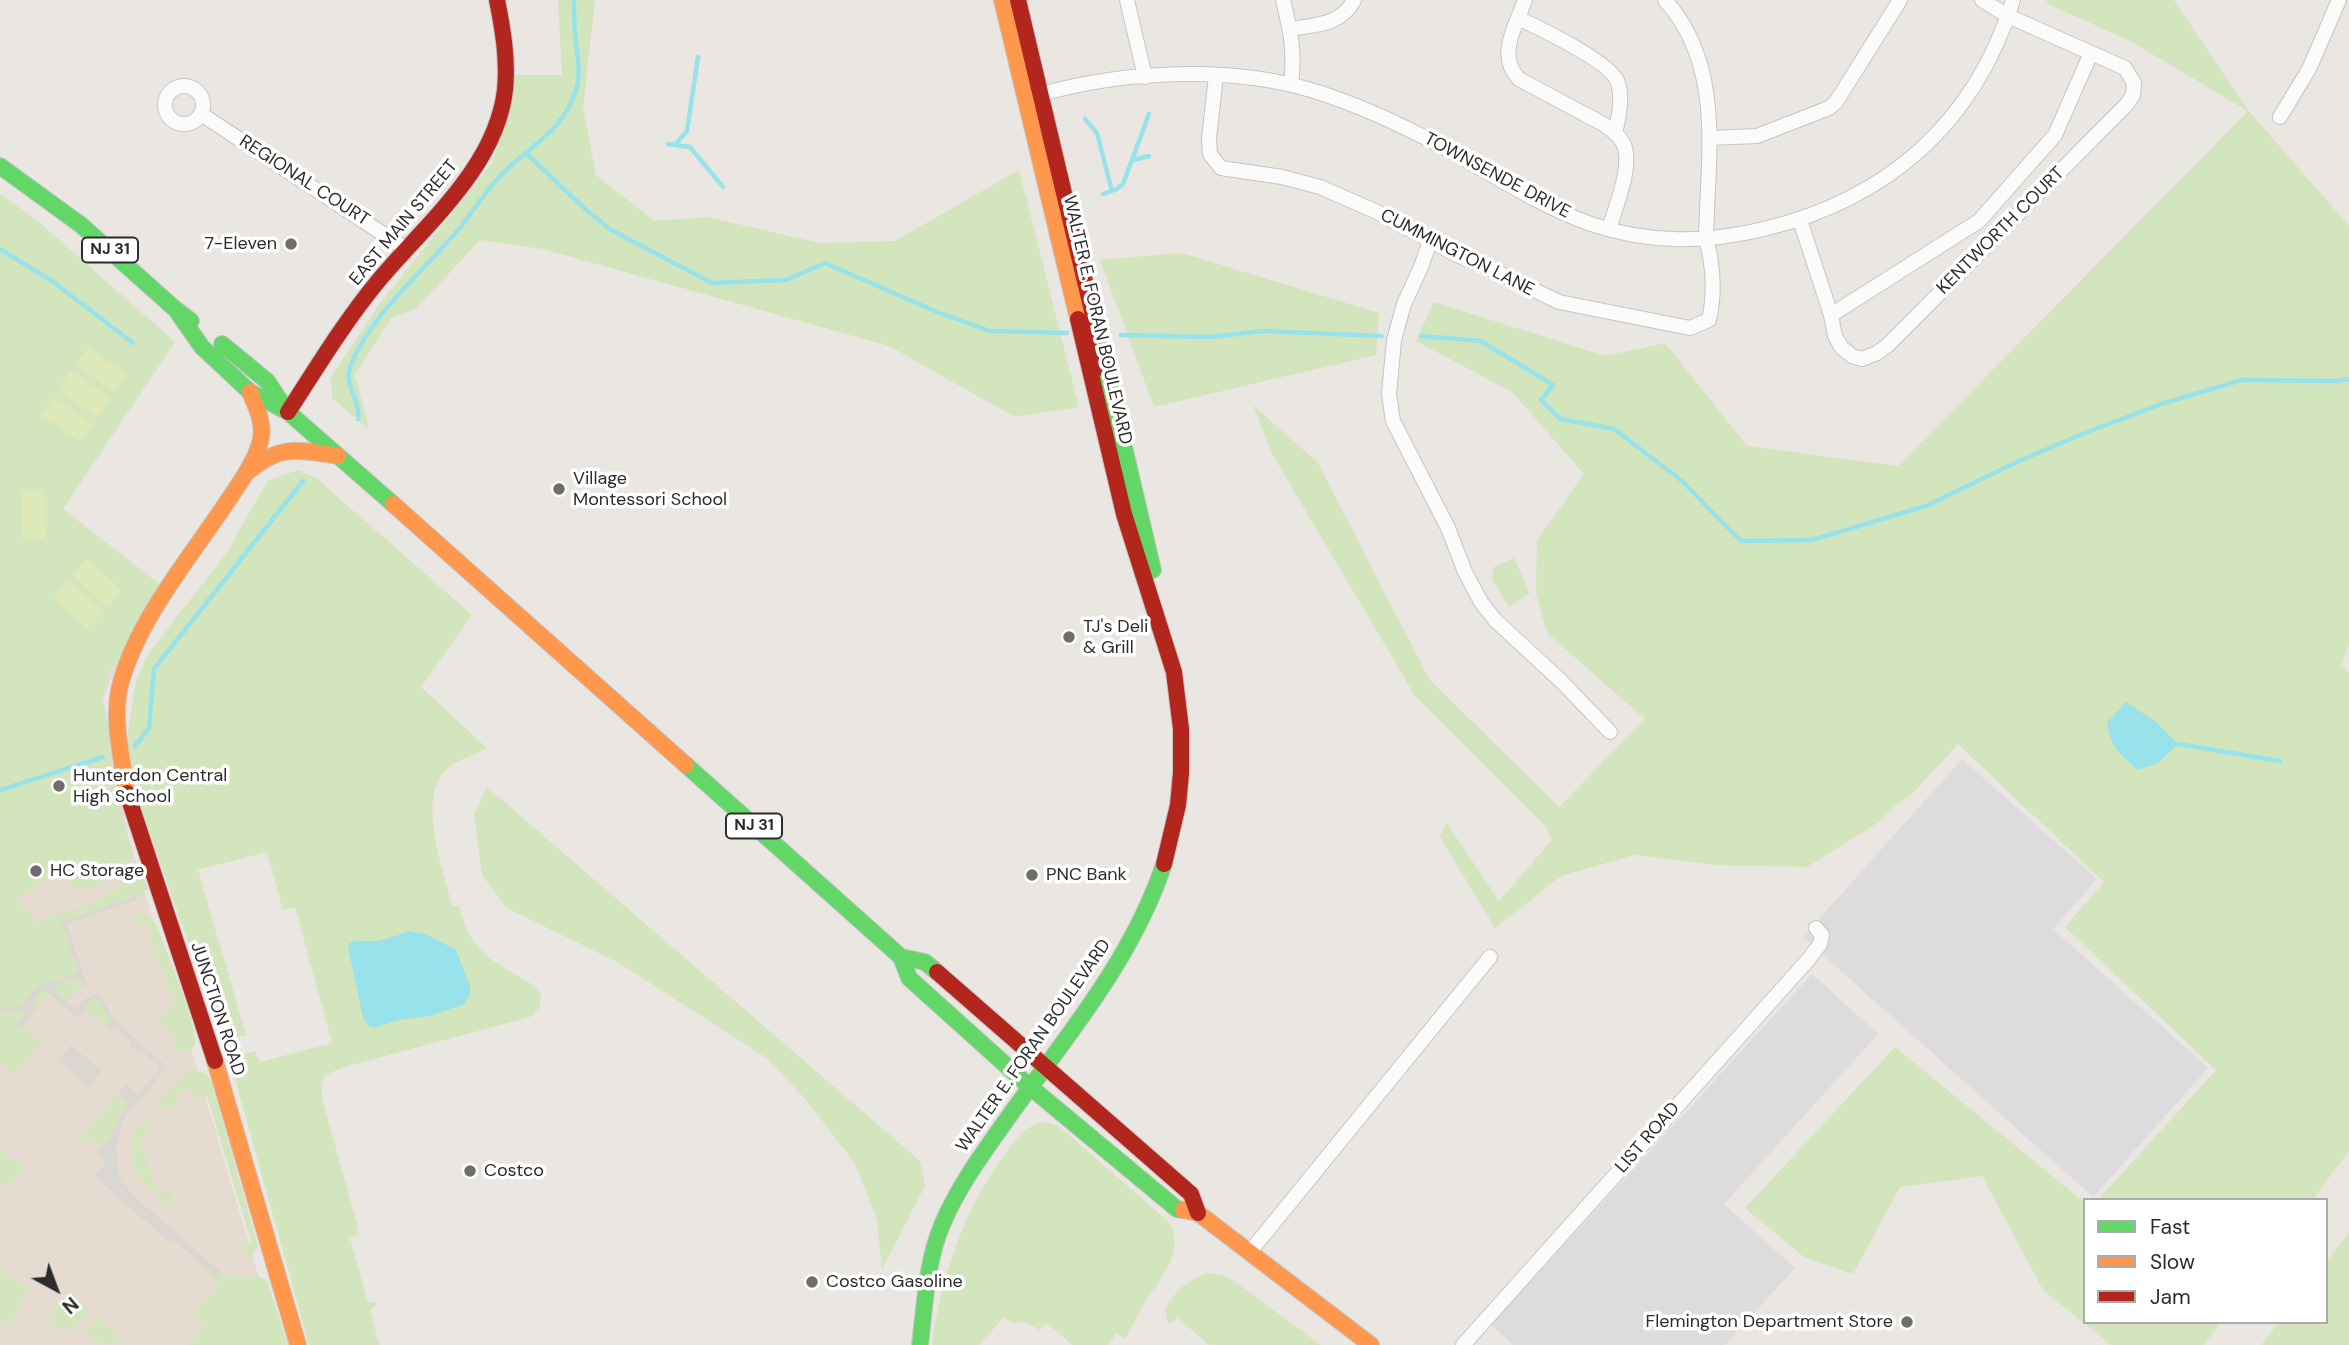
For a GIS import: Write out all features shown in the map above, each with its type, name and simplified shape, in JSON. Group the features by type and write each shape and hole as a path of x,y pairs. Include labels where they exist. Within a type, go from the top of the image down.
{"main road":[{"name":"EAST MAIN STREET","path":"288,412 350,318 406,248 473,172 495,130 506,72 504,42 496,0"},
{"name":"WALTER E. FORAN BOULEVARD","path":"920,1345 929,1266 942,1225 975,1164 1119,962 1148,907 1168,852 1178,805 1182,740 1174,672 1148,547 1032,97 1002,0"},
{"name":"WALTER E. FORAN BOULEVARD","path":"1018,0 1032,97"},
{"name":"NJ 31","path":"0,166 64,209 178,313 213,336 268,381 288,412"},
{"name":"NJ 31","path":"178,313 202,347 250,392 288,412 901,957 909,978 1029,1086 1177,1209 1198,1213 1371,1345"},
{"path":"243,477 257,448 262,430 262,422 250,392"},
{"path":"243,477 259,461 281,450 338,456"},
{"name":"JUNCTION ROAD","path":"243,477 158,605 135,646 120,684 117,703 118,743 128,799 213,1053 298,1345"},
{"name":"NJ 31","path":"901,957 925,962 1191,1194 1198,1213"}],"street":[{"path":"1127,0 1145,77"},
{"path":"1283,0 1294,57 1291,85"},
{"path":"1290,29 1336,19 1346,13 1354,0"},
{"path":"1525,0 1507,48 1510,70 1519,79 1615,132 1624,144 1627,162 1609,229"},
{"path":"1665,0 1684,25 1698,53 1705,85 1709,138 1706,240"},
{"path":"1709,138 1758,136 1829,108 1836,102 1900,0"},
{"path":"1982,0 2008,16"},
{"name":"TOWNSENDE DRIVE","path":"1032,97 1088,84 1145,77 1216,76 1291,85 1333,97 1395,122 1544,203 1581,220 1609,229 1667,240 1727,238 1800,220 1854,197 1917,154 1962,105 1989,63 2013,0"},
{"path":"2280,117 2309,69 2339,0"},
{"name":"KENTWORTH COURT","path":"1800,220 1831,315 1835,336 1842,348 1852,356 1862,359 1877,354 2127,104 2133,94 2134,83 2124,68 2008,16"},
{"path":"1518,18 1604,64 1618,82 1620,107 1615,132"},
{"path":"1831,315 1979,221 2054,135 2091,53"},
{"name":"CUMMINGTON LANE","path":"1216,76 1209,138 1210,155 1221,168 1282,177 1320,187 1559,303 1690,328 1709,320 1714,300 1710,253 1706,240"},
{"name":"REGIONAL COURT","path":"201,114 406,248"},
{"path":"1430,241 1404,304 1394,340 1389,394 1392,418 1448,528 1465,572 1481,602 1495,620 1561,681 1610,732"},
{"name":"LIST ROAD","path":"1463,1345 1808,960 1820,944 1822,935 1816,928"},
{"path":"1249,1253 1490,957"}],"shaded area":[{"name":"Hunterdon Central High School","path":"0,204 170,347 63,509 156,582 103,697 128,836 279,1345 0,1345"},
{"path":"1962,759 2097,879 2053,929 2208,1068 2093,1197 1803,937"},
{"path":"141,894 135,901 67,924 87,984 83,986 81,980 76,978 58,984 53,990 75,1009 86,998 100,996 115,1021 165,1065 164,1071 125,1117 116,1148 118,1170 122,1181 133,1195 220,1272 222,1275 219,1279 172,1239 169,1242 94,1176 106,1162 95,1152 110,1138 118,1119 128,1106 118,1094 126,1084 137,1094 140,1092 159,1070 159,1066 142,1051 139,1053 130,1046 132,1043 115,1026 111,1030 107,1027 111,1022 97,999 83,1006 86,1010 79,1018 45,990 41,990 34,999 37,1007 19,1029 15,1026 27,1011 0,1013 0,1009 20,1006 39,986 75,974 78,970 61,921"},
{"path":"1812,974 1878,1034 1724,1204 1795,1268 1725,1345 1513,1345 1491,1325"},
{"path":"71,1045 102,1071 89,1087 58,1060"}],"green space":[{"path":"558,0 595,0 583,108 596,175 654,221 707,217 820,243 895,241 1019,170 1079,407 1015,417 889,346 543,249 480,240 416,309 391,318 355,375 369,429 332,398 331,377 378,306 493,162 515,75 562,75"},
{"path":"2046,0 2174,0 2248,110 2349,226 2349,643 2342,665 2349,673 2349,1151 2314,1198 2100,1198 2216,1070 2065,927 2104,882 1958,744 1913,793 1879,822 1807,867 1716,865 1634,855 1561,876 1495,928 1440,837 1446,822 1499,901 1552,840 1546,827 1415,696 1271,452 1253,405 1318,463 1429,679 1559,807 1645,719 1547,633 1536,594 1537,540 1584,474 1512,392 1416,341 1434,302 1605,356 1665,343 1747,446 1898,466 2248,111 2130,41 2048,4"},
{"path":"0,194 39,222 175,342 63,509 162,586 119,660 110,668 101,700 109,725 112,769 118,802 133,854 108,879 89,890 69,885 61,868 17,899 39,925 48,917 93,903 135,875 143,876 148,889 141,894 61,921 83,986 66,1001 76,1013 87,1003 97,999 115,1026 111,1030 86,1010 79,1018 49,994 22,1025 41,1043 14,1074 0,1063"},
{"path":"1182,253 1379,313 1376,355 1154,407 1100,260"},
{"path":"88,347 127,374 115,393 75,365"},
{"path":"71,371 111,398 98,417 58,390"},
{"path":"54,397 93,424 81,442 41,415"},
{"path":"299,470 316,478 472,615 421,687 487,748 452,765 440,777 434,792 434,831 452,905 459,906 472,939 486,955 536,988 541,995 539,1008 530,1017 348,1066 324,1079 322,1098 359,1231 350,1238 368,1303 378,1304 370,1310 379,1345 309,1345 232,1067 239,1056 255,1051 260,1062 332,1043 295,907 283,910 267,852 198,870 246,1035 226,1036 217,1024 135,791 127,738 135,685 146,657 227,552 268,480"},
{"path":"44,490 45,539 22,539 21,491"},
{"path":"87,558 122,590 107,607 72,574"},
{"path":"1514,558 1530,593 1509,607 1492,579 1494,567"},
{"path":"68,580 103,612 88,629 53,597"},
{"path":"487,787 920,1161 925,1186 882,1269 877,1220 854,1162 807,1101 768,1059 619,963 507,908 482,875 474,814"},
{"path":"138,914 149,917 155,923 185,1000 195,1039 186,1052 172,1050 178,1039 157,1021 166,1011 176,1007 145,924 138,927 134,924 133,917"},
{"path":"1895,1047 2083,1201 2083,1322 2043,1290 1982,1176 1900,1187 1853,1274 1804,1257 1745,1208"},
{"path":"189,1071 203,1072 212,1083 258,1246 252,1256 244,1255 241,1244 251,1241 207,1096 196,1099 192,1088 177,1094 179,1104 162,1110 159,1106 159,1102"},
{"path":"118,1094 128,1104 110,1138 101,1145 88,1141 85,1143 81,1139 72,1149 71,1148"},
{"path":"145,1120 151,1133 139,1137 158,1195 171,1191 173,1204 170,1207 150,1190 135,1167 131,1155 135,1131"},
{"path":"1046,1122 1057,1125 1168,1221 1175,1242 1165,1273 1127,1336 1124,1338 1116,1333 1109,1345 1072,1345 1047,1323 1039,1330 1025,1322 1012,1323 1004,1317 979,1345 932,1345 948,1269 978,1197 990,1175 1018,1138 1032,1126"},
{"path":"0,1150 11,1159 26,1165 7,1187 0,1182"},
{"path":"2349,1233 2349,1345 2261,1345 2277,1324 2328,1324 2328,1259"},
{"path":"203,1257 227,1275 257,1277 267,1281 288,1345 187,1345 205,1325 193,1314 210,1294 213,1295 218,1281 197,1263"},
{"path":"0,1270 30,1287 23,1296 12,1325 2,1321 0,1327"},
{"path":"1208,1273 1222,1275 1234,1281 1321,1345 1209,1345 1178,1318 1168,1324 1165,1309 1173,1297 1188,1282"},
{"path":"69,1293 89,1310 71,1331 48,1323 55,1302 59,1304"},
{"path":"98,1318 122,1338 111,1345 84,1335"},
{"path":"2085,1324 2220,1324 2204,1345 2111,1345"}],"water":[{"path":"2126,702 2156,722 2178,744 2158,763 2138,770 2117,750 2107,723"},
{"path":"408,931 426,934 456,950 470,986 470,994 465,1004 429,1016 399,1020 373,1028 363,1017 348,948 350,943 355,941 383,940"}],"waterway":[{"path":"358,419 349,375 358,350 369,332 458,230 494,182 554,128 570,104 579,76 574,0"},
{"path":"676,144 687,131 698,57"},
{"path":"1103,194 1123,184 1149,114"},
{"path":"1085,119 1097,133 1112,191"},
{"path":"668,144 690,147 723,187"},
{"path":"526,153 611,230 712,283 786,280 825,263 937,312 990,331 1067,333"},
{"path":"1133,160 1149,156"},
{"path":"0,249 52,281 133,343"},
{"path":"1121,335 1210,337 1263,331 1382,336"},
{"path":"1421,336 1481,341 1553,385 1541,400 1560,419 1614,429 1682,481 1741,541 1812,540 1926,506 2087,432 2164,403 2242,380 2349,379"},
{"path":"135,746 149,728 154,669 303,481"},
{"path":"2178,744 2280,761"},
{"path":"0,790 103,757"}],"traffic: fast":[{"path":"0,166 81,225 191,321"},
{"path":"178,313 202,347 250,392 288,412 393,504"},
{"path":"222,344 267,381 285,408"},
{"path":"1106,370 1153,570"},
{"path":"686,765 901,957 925,962 937,972"},
{"path":"920,1345 933,1254 949,1210 983,1153 1098,994 1135,931 1164,864"},
{"path":"901,957 909,978 1029,1086 1177,1209 1183,1210"}],"traffic: slow":[{"path":"1002,0 1078,319"},
{"path":"127,793 117,723 121,682 151,614 251,465 259,447 261,426 250,392"},
{"path":"250,470 272,456 292,451 338,456"},
{"path":"393,504 686,765"},
{"path":"215,1061 298,1345"},
{"path":"1183,1210 1198,1213 1371,1345"}],"traffic: jam":[{"path":"288,412 355,312 379,280 456,193 488,144 499,118 506,79 497,0"},
{"path":"1018,0 1106,370"},
{"path":"1078,319 1124,514 1174,672 1181,729 1181,773 1178,805 1164,864"},
{"path":"127,793 215,1061"},
{"path":"937,972 1191,1194 1198,1213"}],"place":[{"name":"7-Eleven","path":"291,244"},
{"name":"Village Montessori School","path":"559,489"},
{"name":"TJ's Deli & Grill","path":"1069,637"},
{"name":"Hunterdon Central High School","path":"59,786"},
{"name":"HC Storage","path":"36,871"},
{"name":"PNC Bank","path":"1032,875"},
{"name":"Costco","path":"470,1171"},
{"name":"Costco Gasoline","path":"812,1282"},
{"name":"Flemington Department Store","path":"1907,1322"}]}
